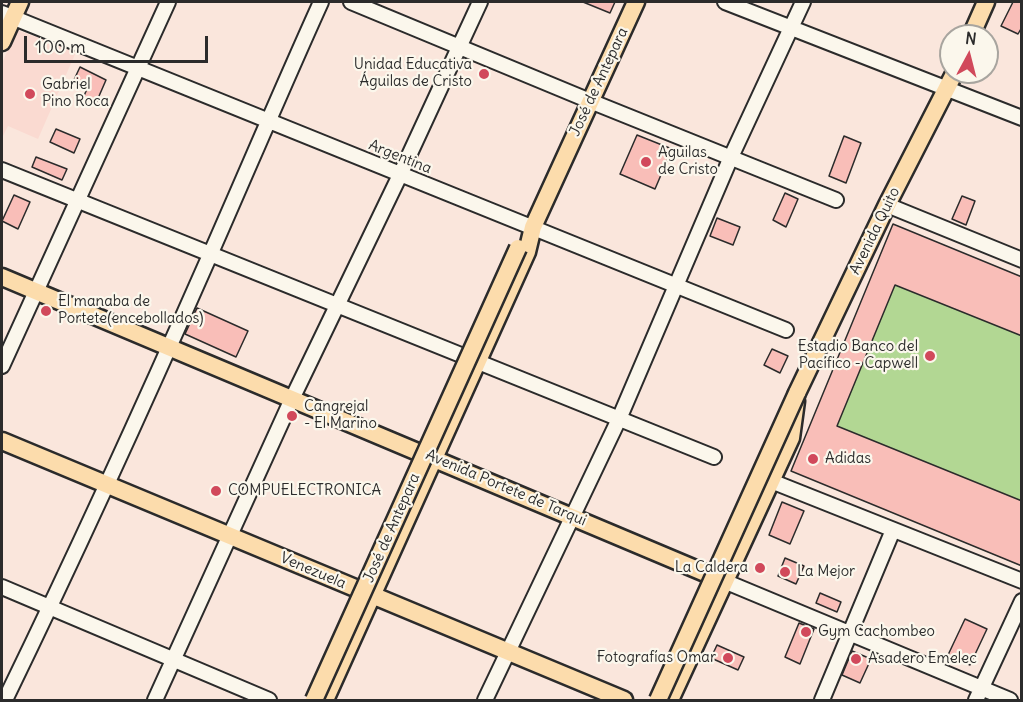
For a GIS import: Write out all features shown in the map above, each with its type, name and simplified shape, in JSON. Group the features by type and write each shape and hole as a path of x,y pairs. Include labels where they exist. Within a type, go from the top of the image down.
{"main road":[{"path":"2,42 6,13 20,2"},
{"name":"José de Antepara","path":"314,700 518,248 533,227 636,2"},
{"path":"976,24 986,2"},
{"name":"Avenida Quito","path":"658,700 797,392 887,205 950,84"},
{"name":"José de Antepara","path":"325,700 528,252 533,227"},
{"name":"Avenida Portete de Tarqui","path":"2,277 724,581"},
{"name":"Avenida Quito","path":"670,700 791,438 797,392"},
{"name":"Venezuela","path":"2,441 624,700"}],"street":[{"path":"2,366 168,2"},
{"path":"5,700 106,485 321,2"},
{"path":"351,2 836,200"},
{"path":"155,700 292,399 480,2"},
{"path":"726,2 1022,118"},
{"path":"485,700 619,419 731,156 803,2"},
{"name":"Argentina","path":"6,13 786,330"},
{"path":"2,170 714,457"},
{"path":"887,205 1022,260"},
{"path":"771,481 1022,581"},
{"path":"822,700 893,530"},
{"name":"Avenida Portete de Tarqui","path":"724,581 850,633 979,694 1010,700"},
{"path":"2,586 269,700"},
{"path":"979,694 1022,601"}],"shaded area":[{"name":"Gabriel Pino Roca","path":"17,30 76,52 38,139 8,126 2,138 2,63"}],"green space":[{"name":"Estadio Banco del Pacífico - Capwell","path":"893,224 1021,277 1021,566 791,471"}],"building":[{"path":"583,2 615,2 610,13"},
{"path":"1013,2 1022,2 1022,27 1018,34 1001,26"},
{"path":"80,67 106,80 96,103 83,98 87,89 73,82"},
{"path":"56,129 80,139 74,153 50,142"},
{"name":"Aguilas de Cristo","path":"637,135 672,149 655,189 620,174"},
{"path":"844,136 861,143 846,183 829,176"},
{"path":"36,157 67,169 62,180 32,167"},
{"path":"785,193 798,199 786,227 773,220"},
{"path":"14,195 30,202 18,229 2,221"},
{"path":"962,196 975,201 966,225 952,219"},
{"path":"717,218 740,227 733,245 710,236"},
{"path":"893,224 1022,277 1022,336 895,285 837,426 1022,501 1022,566 791,471"},
{"path":"197,308 248,331 236,357 185,334"},
{"path":"772,349 788,356 780,373 764,365"},
{"path":"782,502 804,511 790,544 769,535"},
{"path":"785,558 804,566 796,584 778,576"},
{"path":"820,593 841,602 837,612 816,603"},
{"path":"965,619 987,629 970,665 948,655"},
{"path":"799,623 814,629 800,664 785,657"},
{"name":"Fotografías Omar","path":"717,645 744,657 738,670 711,658"},
{"path":"852,651 871,659 860,683 842,675"}],"place":[{"name":"Unidad Educativa Águilas de Cristo","path":"484,74"},
{"name":"Gabriel Pino Roca","path":"30,94"},
{"name":"Aguilas de Cristo","path":"646,162"},
{"name":"El manaba de Portete(encebollados)","path":"46,311"},
{"name":"Estadio Banco del Pacífico - Capwell","path":"930,356"},
{"name":"Cangrejal - El Marino","path":"292,416"},
{"name":"Adidas","path":"813,459"},
{"name":"COMPUELECTRONICA","path":"216,491"},
{"name":"La Caldera","path":"760,568"},
{"name":"La Mejor","path":"785,572"},
{"name":"Gym Cachombeo","path":"806,632"},
{"name":"Fotografías Omar","path":"728,658"},
{"name":"Asadero Emelec","path":"856,659"}]}
